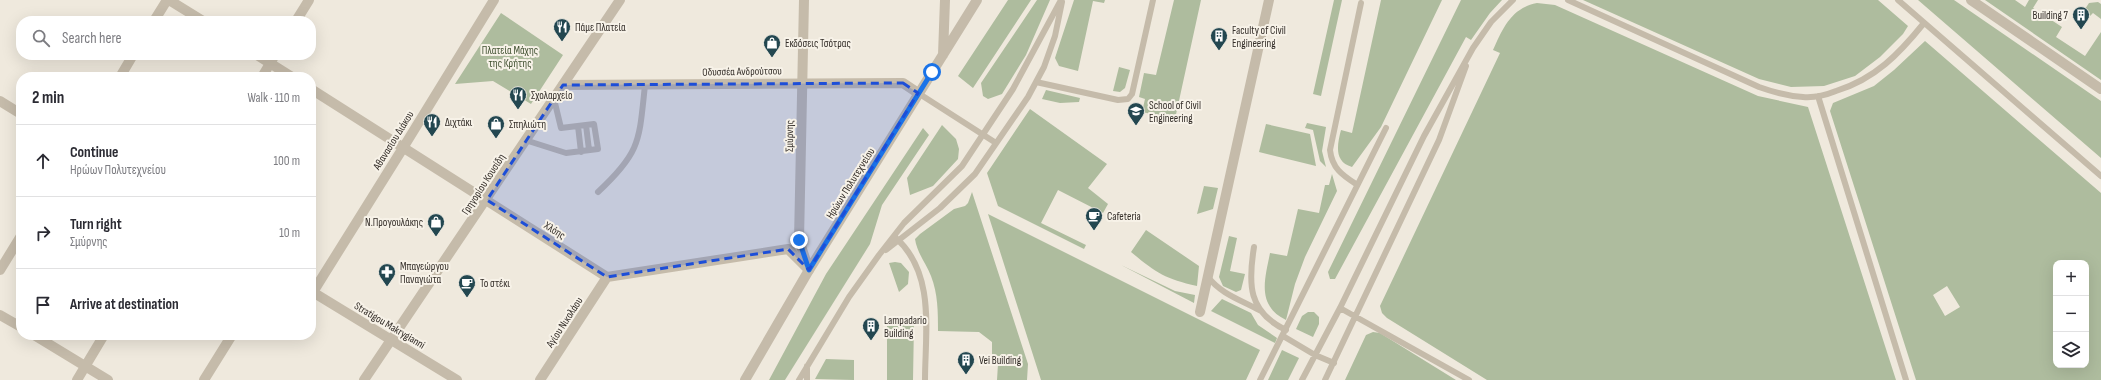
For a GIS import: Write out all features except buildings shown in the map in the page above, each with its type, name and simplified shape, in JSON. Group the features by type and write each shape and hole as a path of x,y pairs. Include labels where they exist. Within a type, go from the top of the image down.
{"street":[{"path":"157,16 168,0 195,16"},
{"path":"299,16 308,0"},
{"name":"Αθανασίου Διάκου","path":"316,286 494,0"},
{"name":"Γρηγορίου Κουσίδη","path":"364,380 487,200 525,140 620,0"},
{"name":"Σμύρνης","path":"804,0 799,240 809,270"},
{"path":"943,55 945,0"},
{"name":"Ηρώων Πολυτεχνείου","path":"745,380 809,270 977,0"},
{"path":"1200,312 1269,0"},
{"path":"1974,1 2101,89"},
{"path":"123,72 130,60"},
{"path":"265,72 271,60"},
{"path":"273,60 286,72"},
{"name":"Οδυσσέα Ανδρούτσου","path":"563,85 903,83 918,93"},
{"name":"Χλόης","path":"316,92 607,277"},
{"path":"0,101 16,111"},
{"path":"0,270 16,244"},
{"path":"607,277 788,249 809,270"},
{"name":"Αγίου Νικολάου","path":"540,380 607,277"},
{"name":"Stratigou Makrygianni","path":"316,294 457,380"},
{"path":"0,314 16,324"},
{"path":"42,340 108,380"},
{"path":"76,380 101,340"},
{"path":"204,380 229,340"}],"lane":[{"path":"799,380 807,364 849,297 880,254 896,238 955,195 975,174 1036,82 1044,67 1055,36 1062,0"},
{"path":"896,238 904,223 962,166 1030,60 1062,0"},
{"path":"1036,82 1118,100 1128,99 1132,94 1153,0"},
{"path":"1302,380 1340,308 1424,136 1473,48 1494,19 1513,0"},
{"path":"1568,0 1758,87 1791,96 1818,96 1849,87 1879,71 1903,49 1924,23"},
{"path":"1898,0 2101,176"},
{"path":"1356,184 1335,168 1331,159 1330,150 1333,129 1361,3"},
{"path":"1325,380 1439,140 1473,48"},
{"path":"598,192 621,171 634,150 640,136 645,84"},
{"path":"918,93 996,143"},
{"path":"1818,96 1906,380"},
{"path":"525,140 566,153 598,149 594,124 561,128 554,99"},
{"path":"578,126 581,152"},
{"path":"1260,380 1356,184 1386,128"},
{"path":"896,238 917,266 925,291 924,380"},
{"path":"1254,247 1250,273 1252,296 1259,310 1272,324 1315,355 1334,363"},
{"path":"1208,277 1214,285 1226,294 1259,310"},
{"path":"1340,308 1469,380"},
{"path":"807,364 807,380"}],"highlighted area":[{"path":"903,83 918,93 809,270 788,249 607,277 487,200 563,85"}],"green space":[{"path":"1008,0 1031,0 973,88 958,76"},
{"path":"1037,0 1050,0 1026,55 1002,94 988,99 983,96 981,83"},
{"path":"1074,0 1105,0 1104,3 1093,1 1078,71 1059,66 1055,58"},
{"path":"1174,0 1201,0 1175,119 1142,112 1145,99 1139,97 1144,73 1156,75"},
{"path":"1334,0 1342,0 1321,96 1313,94"},
{"path":"1381,0 1442,0 1381,127 1352,167 1346,165 1342,161 1338,152 1338,141 1341,130 1352,133"},
{"path":"1461,0 1502,0 1490,13 1471,40 1466,37 1335,279 1330,279 1328,272"},
{"path":"1583,0 1878,0 1908,26 1903,34 1880,57 1855,76 1824,86 1791,87 1759,79"},
{"path":"1918,0 1954,0 2101,101 2101,158"},
{"path":"1985,0 2015,0 2025,7 2029,0 2038,0 2033,8 2062,27 2056,37 2085,56 2101,32 2101,80"},
{"path":"2098,2 2101,4 2101,19 2093,13 2090,16 2083,12 2089,3"},
{"path":"1537,3 1555,5 1758,96 1808,107 1896,380 1487,380 1387,318 1382,313 1380,306 1500,53 1493,50 1500,34 1514,14 1521,9"},
{"name":"Πλατεία Μάχης της Κρήτης","path":"501,13 563,55 531,104 493,81 455,84"},
{"path":"1925,41 2101,193 2101,380 1916,380 1830,111 1833,103 1874,86 1894,70","holes":["1947,286 1960,307 1945,316 1933,295"]},
{"path":"1119,67 1130,70 1125,88 1120,92 1113,91"},
{"path":"1046,90 1080,98 1079,102 1060,103 1042,99"},
{"path":"1030,109 1107,164 1088,188 1108,204 1103,213 1058,190 1041,223 1086,245 1084,249 998,206 987,173"},
{"path":"1307,123 1326,127 1322,151 1326,167 1320,161 1313,130 1305,128"},
{"path":"1266,124 1310,134 1316,166 1259,152"},
{"path":"942,125 956,139 959,149 958,159 933,186 910,195 907,178"},
{"path":"923,128 929,135 882,205 870,244 785,380 769,380 826,274"},
{"path":"1332,174 1337,191 1305,257 1295,284 1286,320 1276,314 1266,299 1265,282 1270,253 1287,256 1298,209 1319,213 1325,185 1329,185"},
{"path":"1204,186 1218,188 1213,209 1197,214"},
{"path":"972,192 1028,364 1027,380 997,380 998,364 992,364 992,342 979,332 938,331 938,310 935,290 931,276 918,249 915,239 954,209 965,206 968,203"},
{"path":"988,214 1260,350 1246,380 1041,380"},
{"path":"1146,230 1199,266 1197,286 1177,281 1161,274 1131,252"},
{"path":"1229,236 1237,238 1230,271 1245,274 1241,290 1236,292 1223,286 1219,277"},
{"path":"889,263 901,263 909,272 908,284 899,292"},
{"path":"1121,265 1175,291 1195,295 1194,303"},
{"path":"1222,299 1251,313 1258,325 1277,338 1275,343 1211,311"},
{"path":"1308,312 1314,312 1319,317 1319,324 1313,337 1296,329 1302,316"},
{"path":"887,323 914,323 913,380 887,380"},
{"path":"1373,332 1380,333 1456,380 1345,380 1366,335"},
{"path":"1282,350 1299,358 1288,380 1268,380"},
{"path":"826,359 854,360 854,380 815,379"}],"place":[{"name":"Building 7","path":"2081,30"},
{"name":"Πάμε Πλατεία","path":"562,42"},
{"name":"Faculty of Civil Engineering","path":"1219,51"},
{"name":"Εκδόσεις Τσότρας","path":"772,58"},
{"name":"Σχολαρχείο","path":"518,110"},
{"name":"School of Civil Engineering","path":"1136,126"},
{"name":"Διχτάκι","path":"432,137"},
{"name":"Σπηλιώτη","path":"496,139"},
{"name":"Cafeteria","path":"1094,231"},
{"name":"Ν.Προγουλάκης","path":"436,237"},
{"name":"Μπαγεώργου Παναγιώτα","path":"387,287"},
{"name":"Το στέκι","path":"467,298"},
{"name":"Lampadario Building","path":"871,341"},
{"name":"Vei Building","path":"966,375"}],"route":[{"path":"799,240 809,270 932,72"}]}
